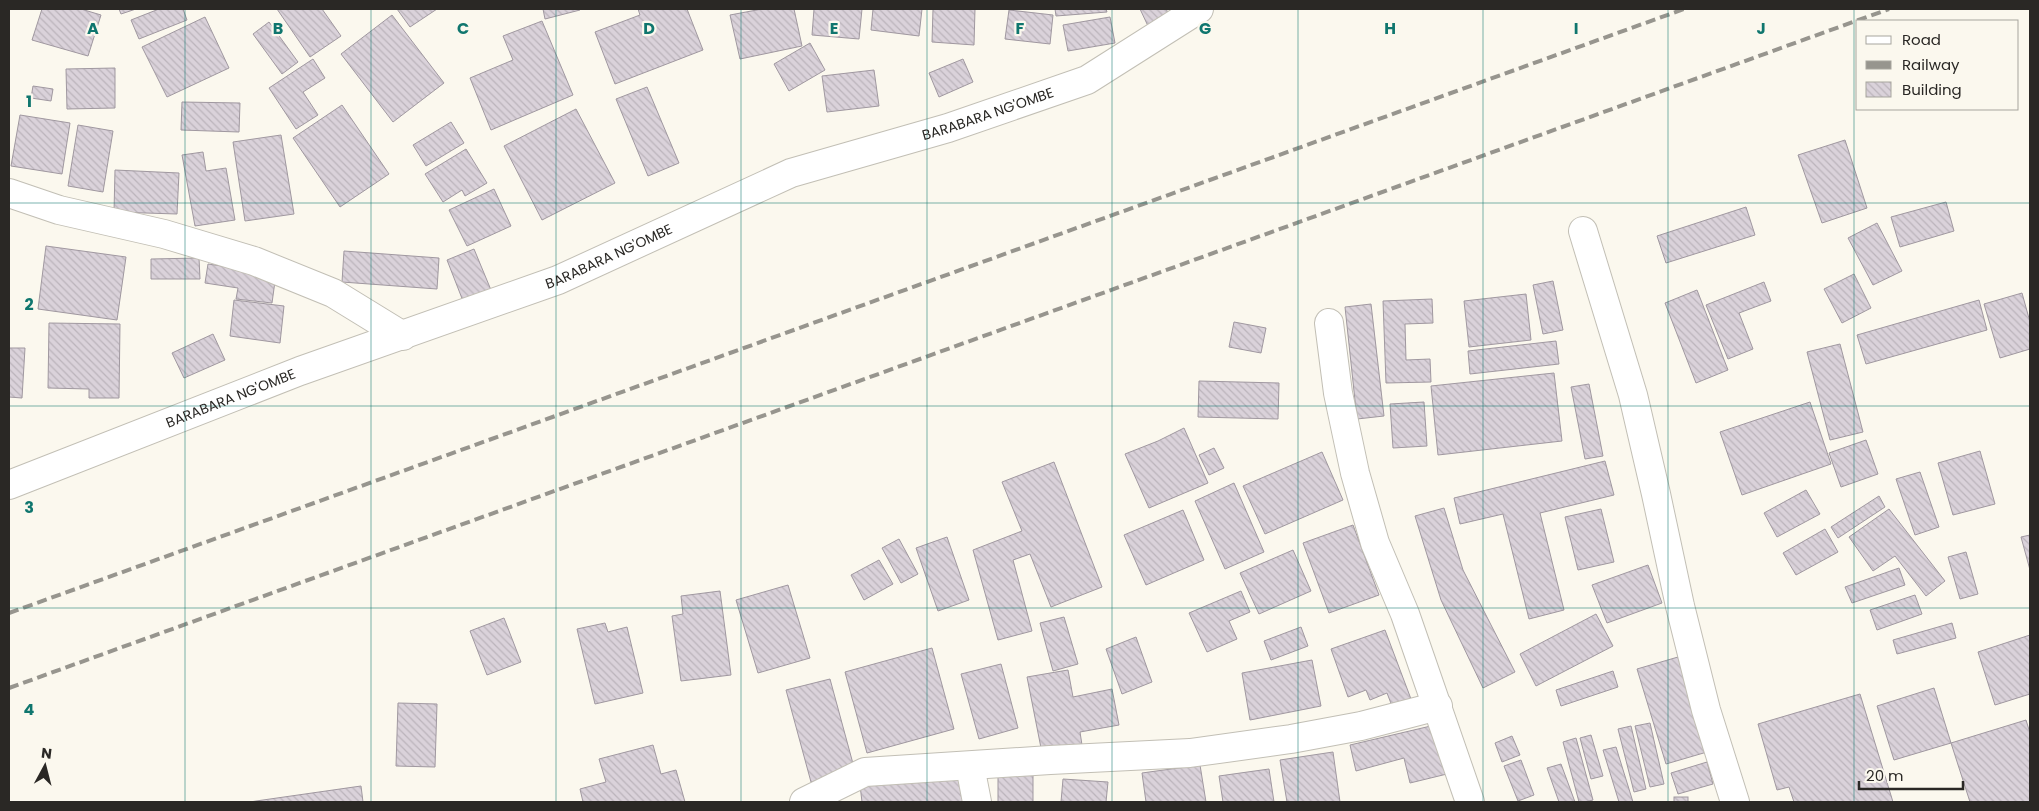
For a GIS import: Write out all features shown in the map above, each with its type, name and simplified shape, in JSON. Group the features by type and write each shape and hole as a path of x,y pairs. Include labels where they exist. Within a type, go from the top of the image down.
{"street":[{"name":"BARABARA NG'OMBE","path":"9,485 300,371 558,280 791,173 948,128 1087,80 1199,9"},
{"path":"9,193 60,210 164,234 254,261 333,293 403,336"},
{"path":"1583,231 1633,395 1701,691 1735,802"},
{"path":"1329,322 1338,394 1355,473 1375,543 1405,614 1470,802"},
{"path":"804,802 865,772 1190,753 1299,738 1361,726 1438,706"},
{"path":"970,766 977,802"}],"building":[{"path":"42,9 81,9 101,15 88,56 32,40"},
{"path":"119,9 136,9 121,14"},
{"path":"159,9 183,9 187,20 139,39 131,20"},
{"path":"277,9 322,9 341,36 310,57"},
{"path":"397,9 437,9 410,27"},
{"path":"543,9 579,9 580,10 545,19"},
{"path":"638,9 687,9 703,50 615,84 595,32 640,15"},
{"path":"762,9 794,9 802,46 740,59 730,15"},
{"path":"814,9 862,9 859,39 812,35"},
{"path":"873,9 922,9 919,36 871,30"},
{"path":"933,9 975,9 974,45 932,42"},
{"path":"1055,9 1106,9 1107,12 1056,16"},
{"path":"1140,9 1166,9 1170,16 1148,26"},
{"path":"1009,10 1053,15 1050,44 1005,39"},
{"path":"392,15 444,83 393,122 341,54"},
{"path":"205,17 229,68 167,97 142,47"},
{"path":"1110,17 1115,43 1068,51 1063,25"},
{"path":"542,21 573,95 491,130 470,78 513,60 503,36"},
{"path":"269,22 298,62 282,74 253,34"},
{"path":"810,43 825,70 789,91 774,64"},
{"path":"313,59 325,78 303,92 318,115 296,129 269,88"},
{"path":"963,59 973,82 939,97 929,73"},
{"path":"115,68 115,108 67,109 66,69"},
{"path":"874,70 879,106 827,112 822,76"},
{"path":"33,86 53,89 51,101 31,98"},
{"path":"647,87 679,163 648,176 616,99"},
{"path":"182,102 240,103 239,132 181,130"},
{"path":"342,105 389,174 340,207 293,138"},
{"path":"576,109 615,183 542,220 504,146"},
{"path":"20,115 70,123 62,174 11,166"},
{"path":"451,122 464,143 426,166 413,145"},
{"path":"78,125 113,131 103,192 68,186"},
{"path":"281,135 294,214 245,221 233,142"},
{"path":"1845,140 1867,208 1822,223 1798,155"},
{"path":"466,149 487,183 465,196 462,190 443,202 425,174"},
{"path":"203,152 206,171 226,168 235,220 195,226 182,155"},
{"path":"115,170 179,173 177,214 114,212"},
{"path":"494,189 511,226 467,246 449,210"},
{"path":"1946,202 1954,231 1900,247 1891,217"},
{"path":"1746,207 1755,235 1666,263 1657,236"},
{"path":"1877,223 1902,271 1873,285 1848,238"},
{"path":"46,246 126,257 117,320 38,309"},
{"path":"474,249 491,290 463,301 447,260"},
{"path":"344,251 439,258 437,289 342,282"},
{"path":"199,258 200,279 151,279 151,259"},
{"path":"208,264 276,274 272,303 236,299 238,288 205,283"},
{"path":"1854,274 1871,308 1842,323 1824,289"},
{"path":"1553,281 1563,330 1543,334 1533,285"},
{"path":"1764,282 1771,301 1739,313 1753,349 1728,359 1706,305"},
{"path":"1697,290 1728,370 1696,383 1665,303"},
{"path":"2022,293 2030,322 2030,349 2000,358 1984,304"},
{"path":"1526,294 1531,340 1469,347 1464,301"},
{"path":"1432,299 1433,323 1405,324 1406,360 1430,359 1431,382 1386,383 1383,301"},
{"path":"234,300 284,306 280,343 230,336"},
{"path":"1979,300 1987,330 1866,364 1857,335"},
{"path":"1371,304 1384,416 1357,419 1345,307"},
{"path":"1234,322 1266,328 1261,353 1229,347"},
{"path":"49,323 120,324 119,398 89,398 89,389 48,388"},
{"path":"213,334 225,360 184,378 172,353"},
{"path":"1556,341 1559,364 1470,374 1468,351"},
{"path":"1840,344 1863,432 1830,440 1807,352"},
{"path":"9,348 25,348 22,398 9,397"},
{"path":"1554,373 1562,441 1438,455 1431,386"},
{"path":"1199,381 1279,383 1278,419 1198,417"},
{"path":"1589,384 1603,456 1585,459 1571,387"},
{"path":"1424,402 1427,446 1393,448 1390,404"},
{"path":"1810,402 1831,464 1742,495 1720,432"},
{"path":"1184,428 1208,483 1149,508 1125,454"},
{"path":"1866,440 1878,474 1841,487 1829,453"},
{"path":"1214,448 1224,468 1209,475 1199,455"},
{"path":"1980,451 1995,504 1953,515 1938,463"},
{"path":"1322,452 1343,500 1265,534 1243,486"},
{"path":"1605,461 1614,495 1540,513 1564,610 1529,619 1503,514 1460,524 1454,498"},
{"path":"1054,462 1102,587 1051,607 1030,554 1013,560 1032,631 998,640 973,550 1022,531 1002,482"},
{"path":"1920,472 1939,527 1915,535 1896,479"},
{"path":"1234,483 1264,552 1225,569 1195,501"},
{"path":"1806,490 1820,514 1777,537 1764,513"},
{"path":"1879,496 1885,507 1838,538 1831,527"},
{"path":"1444,508 1463,570 1515,672 1483,688 1441,600 1415,516"},
{"path":"1601,509 1614,562 1578,570 1565,517"},
{"path":"1889,509 1945,581 1926,596 1895,556 1873,571 1849,537"},
{"path":"1183,510 1204,560 1146,585 1124,535"},
{"path":"1353,525 1379,595 1329,613 1303,543"},
{"path":"1825,529 1838,552 1796,575 1783,553"},
{"path":"2030,535 2030,570 2021,537"},
{"path":"947,537 969,600 938,611 916,548"},
{"path":"899,539 918,574 901,583 882,548"},
{"path":"1293,550 1311,591 1259,614 1240,573"},
{"path":"1966,552 1978,594 1960,599 1948,557"},
{"path":"879,560 893,584 864,600 851,575"},
{"path":"1648,565 1662,603 1607,623 1592,585"},
{"path":"1899,568 1905,585 1852,603 1845,587"},
{"path":"788,585 810,658 758,673 736,600"},
{"path":"720,591 731,675 681,681 672,616 683,614 681,596"},
{"path":"1241,591 1250,612 1229,621 1237,639 1207,652 1189,613"},
{"path":"1915,595 1922,614 1877,630 1870,610"},
{"path":"1596,614 1613,646 1536,686 1520,654"},
{"path":"1064,617 1078,664 1053,671 1040,623"},
{"path":"504,618 521,662 487,675 470,631"},
{"path":"605,623 608,632 627,627 643,693 595,704 577,629"},
{"path":"1952,623 1956,638 1897,654 1893,640"},
{"path":"1301,627 1308,646 1271,660 1264,641"},
{"path":"1385,630 1411,699 1392,706 1387,693 1370,700 1366,690 1348,697 1331,649"},
{"path":"2030,635 2030,694 1995,705 1978,652"},
{"path":"1136,637 1152,682 1122,694 1106,649"},
{"path":"932,648 954,729 867,753 845,672"},
{"path":"1678,657 1707,752 1666,764 1637,669"},
{"path":"1312,660 1321,706 1250,720 1242,673"},
{"path":"1001,664 1018,728 979,739 961,674"},
{"path":"1068,670 1073,697 1112,689 1119,725 1080,732 1082,745 1042,753 1027,677"},
{"path":"1613,671 1618,687 1561,706 1556,690"},
{"path":"830,679 855,771 811,782 786,690"},
{"path":"1934,688 1951,743 1894,760 1877,706"},
{"path":"1860,694 1893,802 1794,802 1789,787 1777,790 1758,724"},
{"path":"398,703 437,704 435,767 396,766"},
{"path":"2026,720 2030,733 2030,802 1970,802 1951,743"},
{"path":"1650,723 1664,784 1650,787 1635,726"},
{"path":"1435,725 1447,774 1410,783 1404,758 1356,771 1350,745"},
{"path":"1631,726 1646,789 1634,792 1618,729"},
{"path":"1591,735 1603,776 1591,779 1580,738"},
{"path":"1512,736 1520,755 1502,762 1495,743"},
{"path":"1576,738 1593,800 1585,802 1579,802 1563,742"},
{"path":"653,745 661,774 676,770 685,802 583,802 580,789 606,782 599,759"},
{"path":"1616,747 1633,802 1619,802 1603,750"},
{"path":"1333,752 1340,802 1287,802 1280,760"},
{"path":"1521,760 1534,795 1518,801 1504,766"},
{"path":"1707,762 1713,784 1678,794 1671,773"},
{"path":"1561,764 1575,802 1559,802 1547,768"},
{"path":"1200,765 1206,802 1146,802 1142,773"},
{"path":"1269,769 1274,802 1223,802 1219,776"},
{"path":"998,772 1033,772 1033,802 998,802"},
{"path":"963,773 966,802 862,802 860,785"},
{"path":"1063,779 1108,782 1106,802 1061,802"},
{"path":"361,786 363,802 250,802 256,801"},
{"path":"1674,797 1688,797 1688,802 1674,802"}],"railway":[{"path":"9,613 1684,9"},
{"path":"1859,20 1889,9"},
{"path":"9,688 1856,21"}]}
